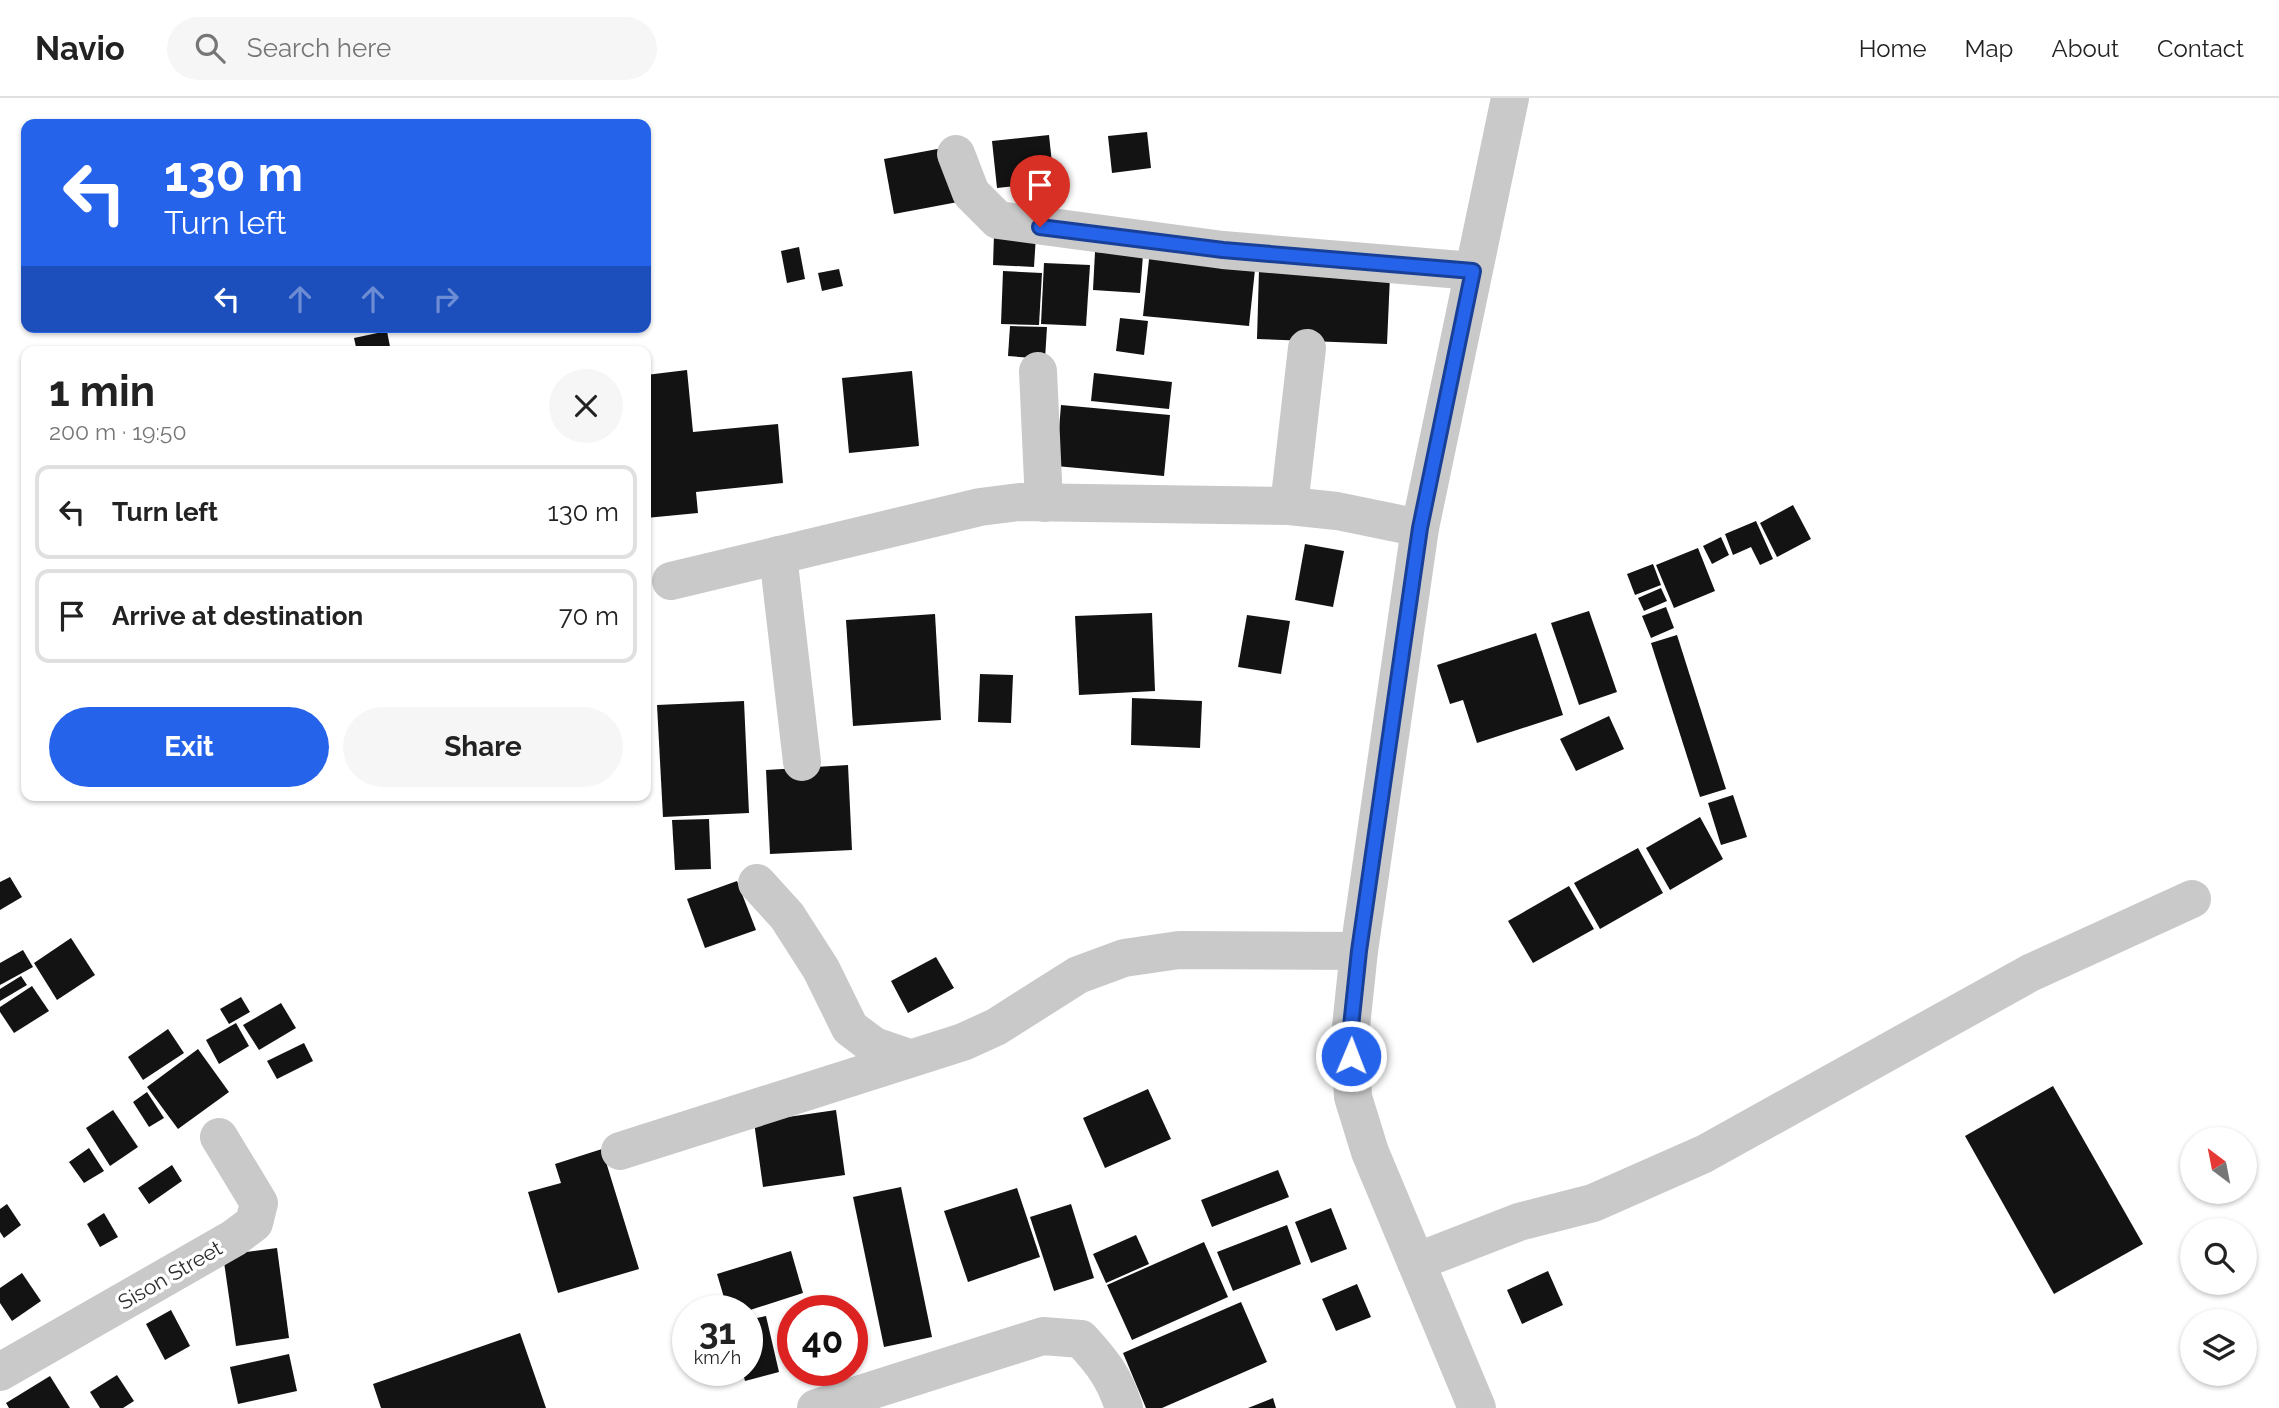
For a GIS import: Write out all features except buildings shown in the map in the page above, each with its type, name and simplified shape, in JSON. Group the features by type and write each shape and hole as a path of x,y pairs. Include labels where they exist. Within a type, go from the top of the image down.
{"street":[{"path":"1477,1408 1370,1152 1353,1097 1350,1036 1359,951 1420,528 1510,98"},
{"path":"956,154 971,193 998,220 1223,250 1473,271"},
{"path":"1289,506 1307,348"},
{"path":"1038,371 1044,503"},
{"path":"671,581 980,508 1019,502 1289,506 1337,511 1420,528"},
{"path":"778,555 802,762"},
{"path":"757,883 787,916 821,969 850,1028 874,1046 909,1058"},
{"path":"1416,1262 1519,1222 1593,1203 1704,1154 2030,973 2192,899"},
{"path":"620,1151 962,1042 996,1027 1078,975 1124,958 1178,950 1359,951"},
{"name":"Sison Street","path":"0,1372 234,1238 254,1223 259,1203 219,1138"},
{"path":"816,1408 1044,1336 1081,1339 1109,1372 1124,1408"}],"route":[{"path":"1040,227 1223,250 1473,271 1420,528 1359,951 1350,1036 1351,1056"}]}
